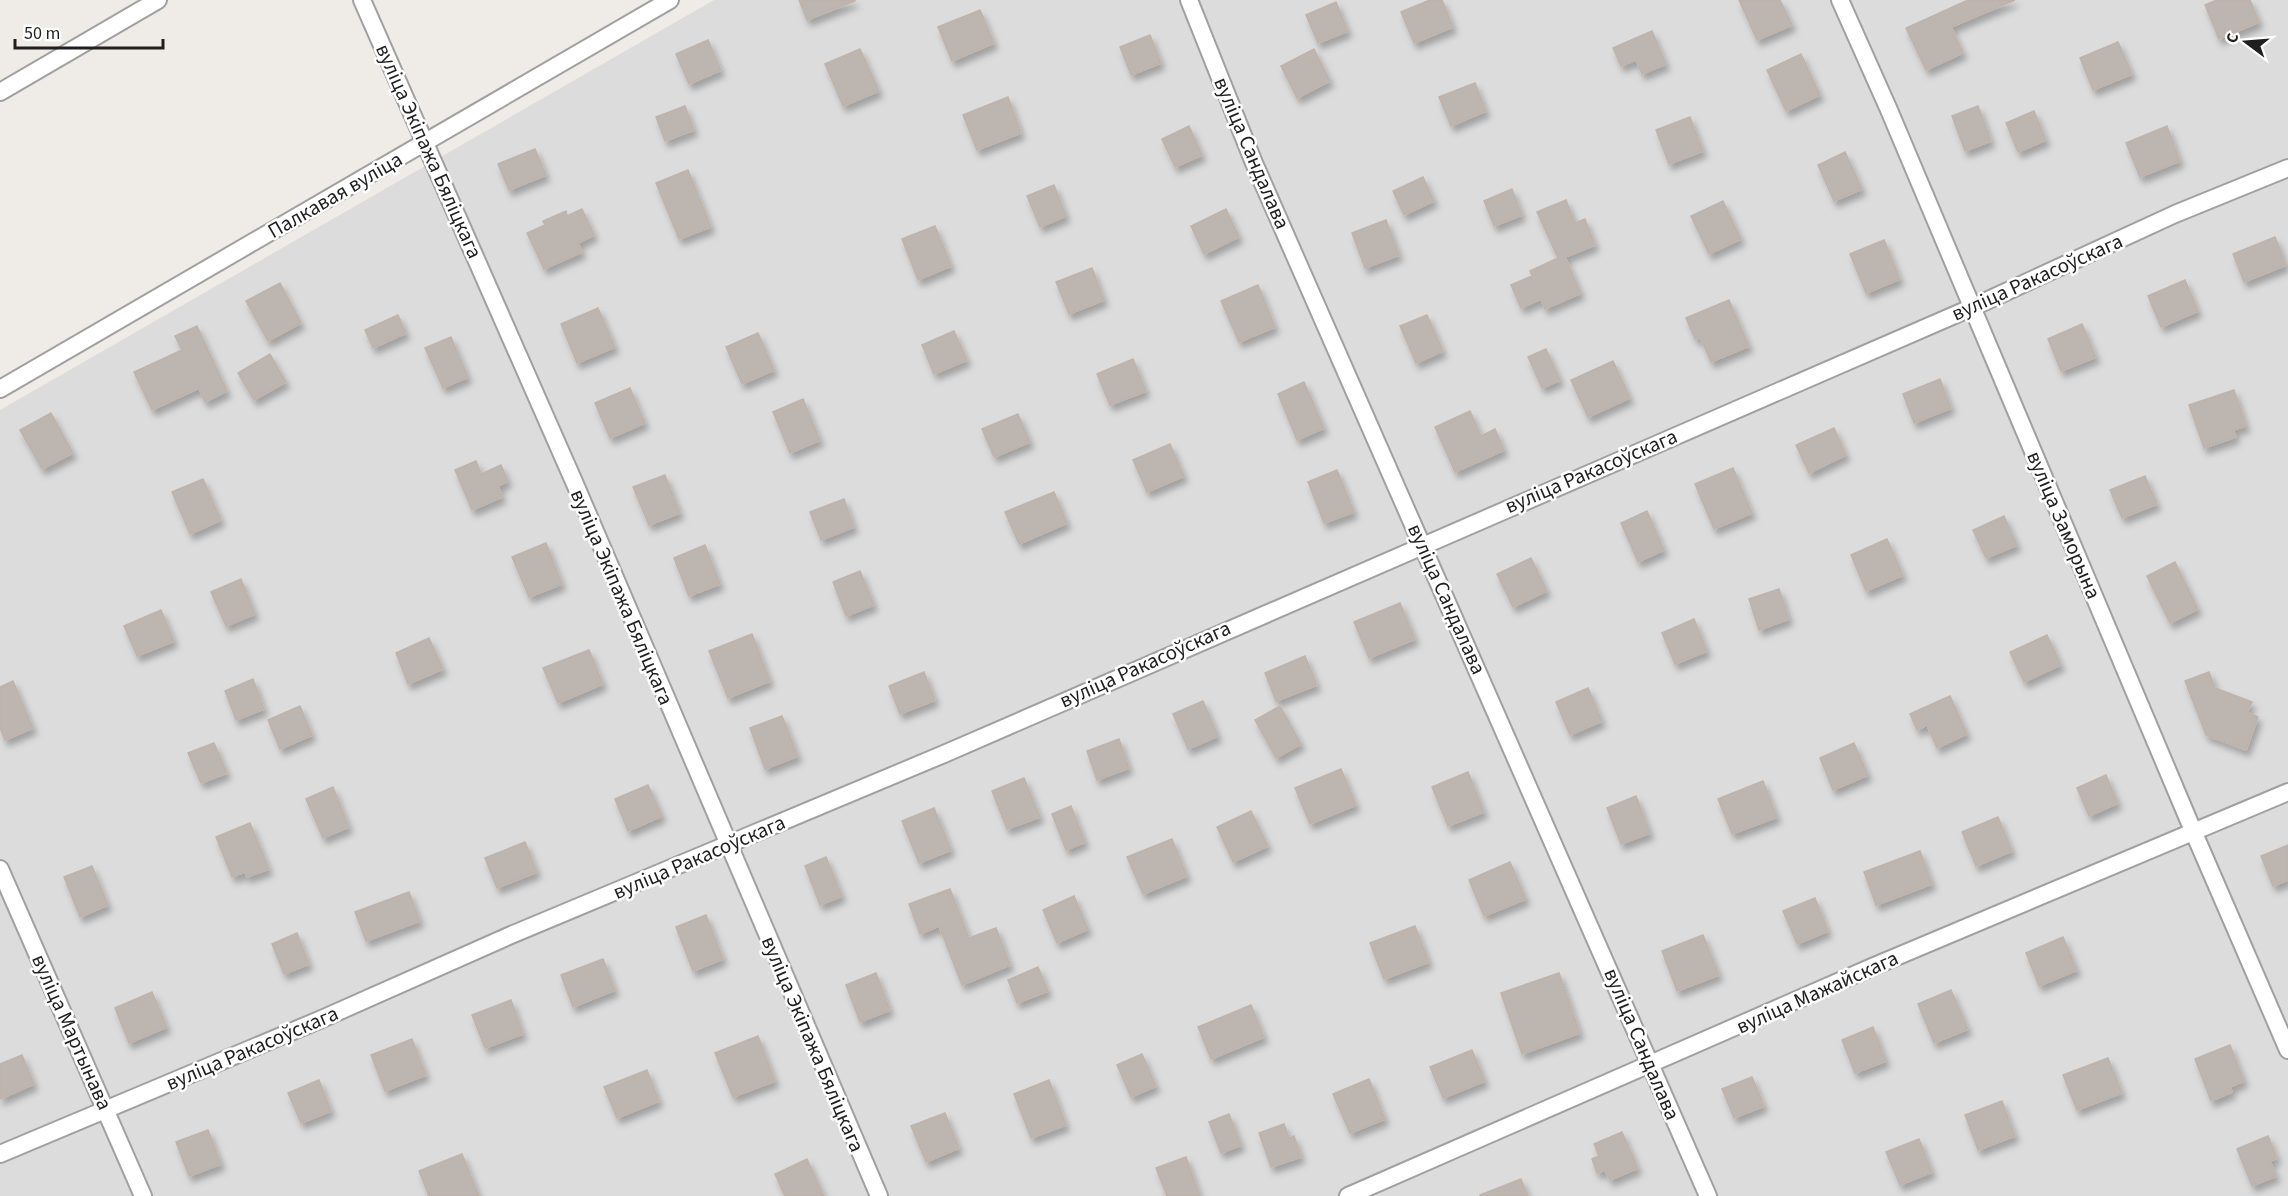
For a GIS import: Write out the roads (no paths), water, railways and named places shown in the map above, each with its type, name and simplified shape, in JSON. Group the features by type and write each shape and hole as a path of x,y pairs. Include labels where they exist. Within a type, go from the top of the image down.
{"street":[{"path":"0,92 158,0"},
{"name":"вуліца Экіпажа Бяліцкага","path":"362,0 575,484 727,846 879,1196"},
{"name":"Палкавая вуліца","path":"0,388 670,0"},
{"name":"вуліца Сандалава","path":"1189,0 1254,163 1652,1064 1707,1196"},
{"name":"вуліца Заморына","path":"1840,0 1973,307 2194,833 2288,1050"},
{"name":"вуліца Ракасоўскага","path":"0,1154 511,935 727,846 1973,307 2175,214 2288,168"},
{"name":"вуліца Мажайскага","path":"1348,1196 1872,967 2288,792"},
{"name":"вуліца Мартынава","path":"0,869 107,1109 143,1196"}]}
